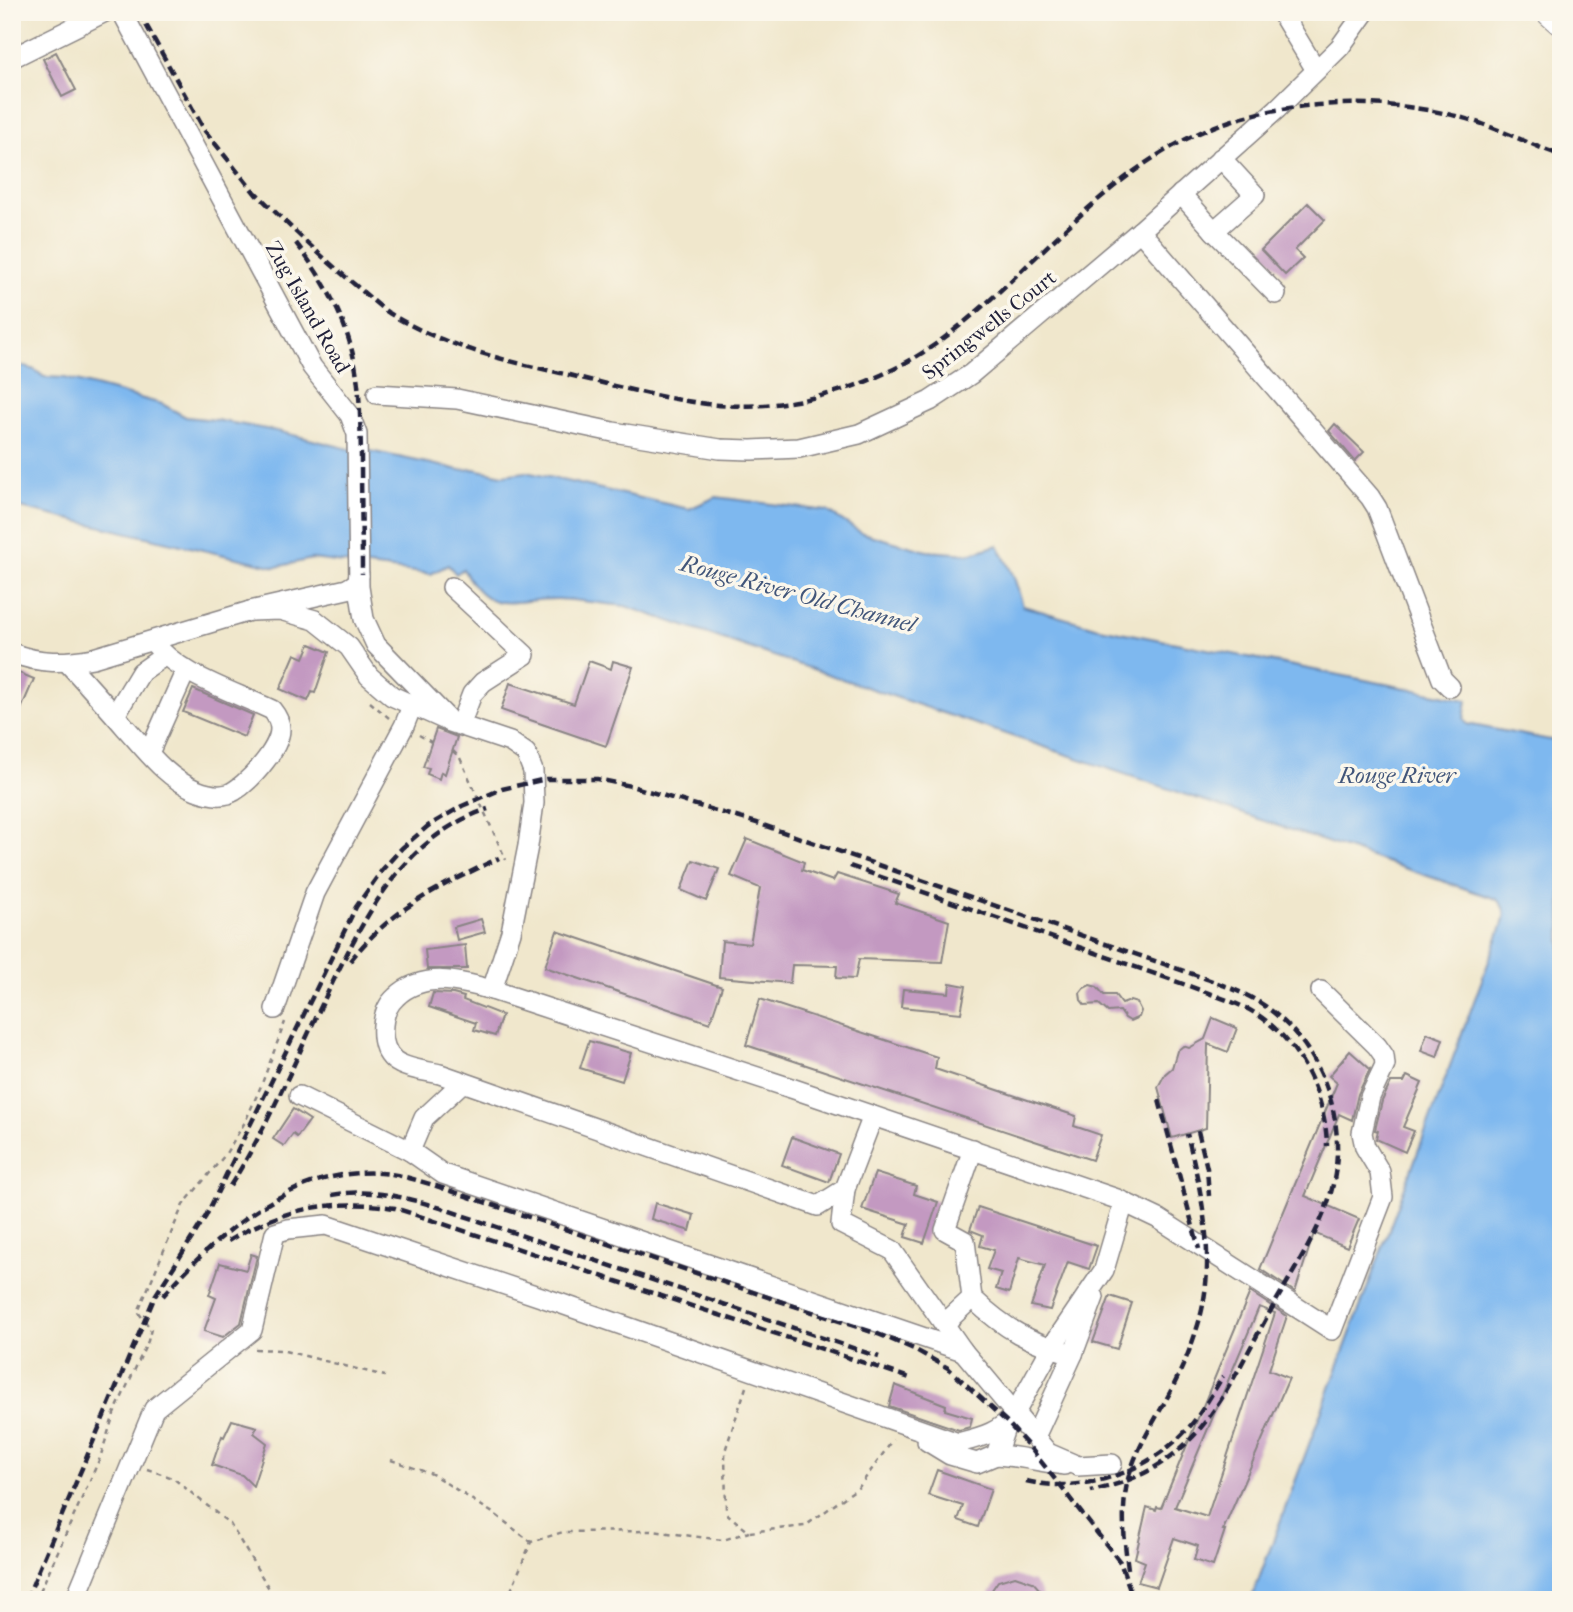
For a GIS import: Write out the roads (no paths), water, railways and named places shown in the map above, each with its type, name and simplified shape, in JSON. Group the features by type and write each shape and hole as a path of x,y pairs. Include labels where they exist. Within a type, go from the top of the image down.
{"highway":[{"path":"1552,12 1561,20"}],"street":[{"path":"12,58 105,12"},
{"name":"Zug Island Road","path":"122,12 308,360 350,415 357,434 359,581"},
{"path":"1282,12 1317,70"},
{"name":"Springwells Court","path":"377,394 457,400 694,446 751,450 799,447 859,434 930,401 971,374 1140,231 1317,70 1339,47 1365,12"},
{"path":"1214,231 1255,195 1221,158"},
{"path":"1181,194 1276,294"},
{"path":"1140,231 1370,497 1377,508 1442,679 1450,687"},
{"path":"12,653 42,662 68,663 158,648 250,611 347,589 359,581"},
{"path":"359,581 364,619 376,645 455,724"},
{"path":"359,581 358,631 361,664"},
{"path":"452,587 525,655 483,682 472,694 455,724"},
{"path":"250,611 280,610 315,620 336,635 382,689 412,706 455,724 510,742 526,753 533,771 534,803 511,932 492,990"},
{"path":"68,663 164,769 180,781 213,796 227,794 263,764 276,745 280,731 278,718 272,710 186,670 158,648"},
{"path":"115,715 158,648"},
{"path":"149,753 186,670"},
{"path":"281,1014 315,893 404,726 412,706"},
{"path":"845,1189 817,1206 395,1061 382,1037 383,1018 390,1003 415,983 456,981 492,990 973,1149 1124,1202 1159,1219 1332,1330 1383,1197 1380,1172 1365,1147 1362,1133 1370,1097 1385,1065 1384,1056 1377,1046 1321,991"},
{"path":"410,1151 424,1118 463,1083"},
{"path":"299,1096 410,1151 443,1174 963,1351"},
{"path":"873,1116 845,1189 841,1224 892,1250 1011,1418 1035,1437 1048,1453 1078,1466"},
{"path":"973,1149 944,1230 965,1241 972,1298 998,1323 1040,1345 1073,1354"},
{"path":"1035,1437 1073,1354 1104,1270 1124,1202"},
{"path":"75,1600 154,1409 252,1330 275,1233 326,1225 958,1443 990,1435 1011,1418"},
{"path":"996,1455 1011,1418 1051,1348 1104,1270"},
{"path":"944,1324 972,1298"},
{"path":"896,1423 950,1455 977,1464 996,1455 1078,1466 1112,1464"}],"water":[{"name":"Rouge River","path":"12,363 35,370 44,377 65,378 162,404 186,417 277,431 357,451 370,451 460,470 474,469 503,475 526,472 689,509 716,497 827,511 862,533 927,551 969,554 998,545 1014,577 1023,606 1095,627 1467,700 1464,719 1467,724 1561,742 1561,1600 1251,1600 1502,926 1504,911 1496,899 625,606 558,599 515,602 493,600 473,585 463,569 456,574 448,565 431,574 312,559 276,567 12,506"}],"railway":[{"path":"139,12 205,131 258,197"},
{"path":"252,189 380,306 432,335 499,358 620,387 707,404 738,406 770,405 832,393 890,371 918,356 979,310 1113,187 1188,138 1230,121 1291,108 1358,104 1392,106 1456,116 1561,155"},
{"path":"296,243 336,306 354,360 360,414 362,574"},
{"path":"26,1600 155,1296 206,1216 356,907 382,870 428,826 462,806 502,789 546,779 597,779 631,786 757,823 1207,979 1262,1004 1289,1027 1306,1047 1329,1095 1335,1120 1335,1173 1324,1214 1234,1377 1201,1428 1180,1449 1156,1466 1127,1481 1091,1491"},
{"path":"230,1186 269,1117 355,939 388,885 408,861 431,840 458,822 488,809"},
{"path":"350,961 366,942 400,912 437,889 499,858"},
{"path":"850,866 1231,1001 1258,1015 1286,1040 1308,1072 1322,1108 1327,1146"},
{"path":"1159,1100 1199,1249"},
{"path":"1198,1131 1207,1168 1209,1196"},
{"path":"1128,1569 1124,1535 1128,1479 1134,1460 1184,1364 1205,1295 1205,1226 1198,1179 1187,1134"},
{"path":"163,1296 207,1250 233,1228 259,1209 317,1181 349,1174 381,1173 433,1185 878,1334 914,1349 948,1368 1007,1422 1032,1450 1120,1562 1134,1600"},
{"path":"332,1195 374,1193 441,1208 879,1357"},
{"path":"228,1241 267,1221 308,1209 350,1204 395,1208 913,1379"},
{"path":"1026,1481 1071,1485 1094,1482 1137,1467 1157,1455 1191,1425 1223,1376"}],"water label":[{"name":"Rouge River Old Channel","path":"798,594"}]}
